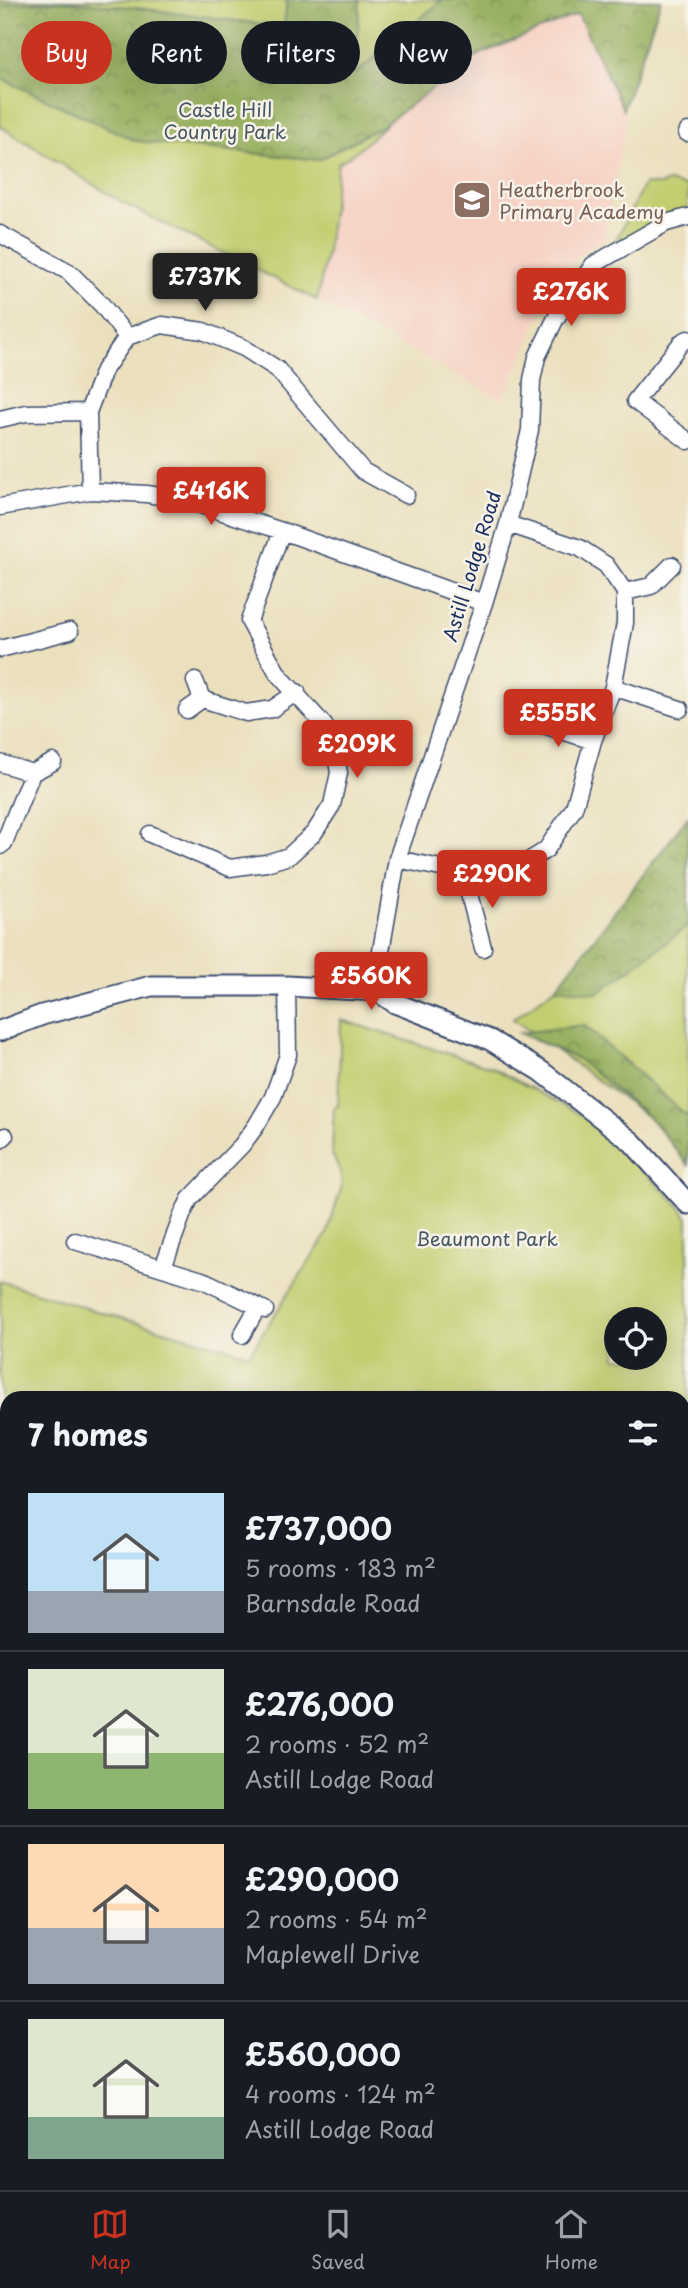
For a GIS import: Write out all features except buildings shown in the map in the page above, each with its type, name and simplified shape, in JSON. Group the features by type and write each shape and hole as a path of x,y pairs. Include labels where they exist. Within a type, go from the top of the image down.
{"street":[{"name":"Astill Lodge Road","path":"377,991 377,974 397,859 508,524 530,430 531,380 537,357 556,318 593,265 666,223 688,216"},
{"path":"0,234 68,272 102,305 127,337"},
{"path":"90,491 88,412 104,370 127,337 162,325 203,331 244,348 277,369 363,471 406,495"},
{"path":"688,340 682,342 635,401 688,442"},
{"path":"0,419 26,413 88,412"},
{"path":"0,507 90,491 147,494 186,500 484,603"},
{"path":"397,859 489,878 517,867 546,850 574,808 612,687 625,623 625,592 606,565 580,548 508,524"},
{"path":"150,834 230,868 267,863 289,856 314,833 332,805 340,773 334,743 324,725 278,674 249,621 282,531"},
{"path":"625,592 651,586 672,565"},
{"path":"0,649 70,631"},
{"path":"195,681 202,699"},
{"path":"612,687 680,709"},
{"path":"202,699 246,713 272,709 296,692"},
{"path":"187,710 202,699"},
{"path":"534,722 593,741"},
{"path":"0,846 4,843 32,773 53,762"},
{"path":"0,763 32,773"},
{"path":"471,876 469,894 483,947"},
{"path":"0,1031 42,1015 151,986 286,986 377,991 394,1003 490,1041 541,1071 632,1142 688,1204"},
{"path":"163,1267 190,1199 242,1145 277,1088 288,1055 286,986"},
{"path":"75,1241 205,1281 261,1309 242,1335"}],"shaded area":[{"name":"Heatherbrook Primary Academy","path":"578,14 626,120 604,238 560,269 503,400 317,300 327,252 337,163 432,84 472,84 472,57"}],"green space":[{"name":"Castle Hill Country Park","path":"0,0 661,0 623,109 578,14 472,59 472,21 374,21 374,84 431,84 370,139 338,163 327,252 317,300 123,203 0,126"},
{"path":"287,0 360,0 359,21 285,21"},
{"path":"442,0 661,0 623,109 578,14 472,59 472,21 417,21"},
{"path":"65,1 241,21 241,84 360,84 360,70 374,58 374,84 439,84 382,126 319,160 136,141 0,78 0,4"},
{"path":"668,182 688,187 688,217 608,256 644,184 660,185"},
{"path":"688,817 688,926 598,993 556,988"},
{"path":"688,891 688,1160 651,1119 513,1019"},
{"name":"Beaumont Park","path":"341,1020 491,1067 584,1116 674,1200 688,1217 688,1391 0,1391 0,1281 249,1354 327,1234 342,1185 340,1171 332,1154 334,1106 338,1106"},
{"path":"584,1025 688,1117 688,1165 651,1119 578,1059 520,1033"}],"place":[{"name":"Heatherbrook Primary Academy","path":"472,200"}]}
